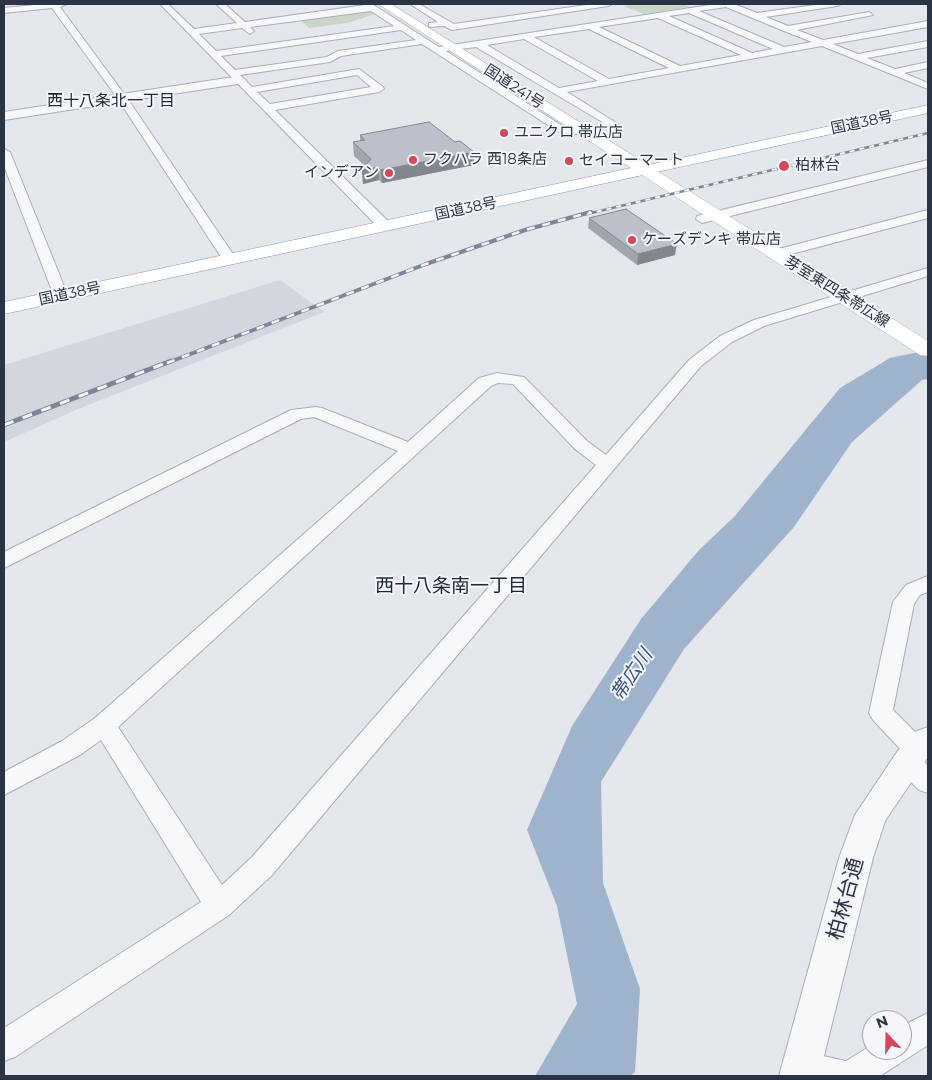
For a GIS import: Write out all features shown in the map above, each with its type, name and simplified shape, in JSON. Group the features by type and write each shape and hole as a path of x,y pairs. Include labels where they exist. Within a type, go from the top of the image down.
{"main road":[{"path":"398,4 439,22 465,45"},
{"name":"国道241号","path":"374,5 465,45 647,166"},
{"name":"国道38号","path":"647,166 928,102"},
{"name":"国道38号","path":"4,300 59,292 928,108"},
{"name":"芽室東四条帯広線","path":"647,166 717,216 785,252 894,321 928,350"},
{"name":"国道38号","path":"4,308 59,292"},
{"name":"芽室東四条帯広線","path":"894,321 928,334"}],"street":[{"path":"4,11 59,4 228,256"},
{"path":"164,4 381,223"},
{"path":"220,4 268,46"},
{"path":"334,4 345,11"},
{"path":"414,4 439,22 452,27 610,4 621,8"},
{"path":"439,22 547,4"},
{"path":"437,50 728,4 928,86"},
{"path":"192,32 345,11 374,5 437,50 564,133 613,124 558,91 465,45"},
{"path":"756,16 839,5"},
{"path":"787,29 874,17 850,9 872,5"},
{"path":"281,8 338,54"},
{"path":"689,10 782,50"},
{"path":"630,12 641,18"},
{"path":"659,15 751,56"},
{"path":"558,91 904,29 928,21"},
{"path":"887,22 928,38"},
{"path":"590,26 678,69"},
{"path":"215,54 268,46 311,33 403,27"},
{"path":"525,36 608,82"},
{"path":"4,116 122,98 330,59 338,54 424,41"},
{"path":"858,57 928,44"},
{"path":"894,72 928,65"},
{"path":"249,90 359,72 380,88 268,108"},
{"path":"4,152 59,292"},
{"path":"717,216 928,164"},
{"path":"785,252 928,214"},
{"path":"4,1046 219,906 262,866 695,363 726,339 759,323 928,272"},
{"path":"4,784 71,748 104,725 485,382 509,377 518,380 581,445 608,465"},
{"path":"4,561 297,414 316,412 410,450"},
{"path":"920,758 881,713 904,602 913,590 928,583"},
{"path":"104,725 219,906"},
{"name":"柏林台通","path":"799,1072 856,858 871,815 920,758"},
{"path":"912,1038 928,1028"},
{"path":"851,1076 877,1060"},
{"path":"799,1072 843,1076"}],"shaded area":[{"path":"280,280 324,312 78,409 4,442 4,365"}],"green space":[{"path":"637,4 682,4 690,7 644,14 624,6"},
{"path":"368,9 376,14 347,23 309,28 298,18"}],"water":[{"name":"帯広川","path":"928,350 928,379 922,380 852,442 794,527 684,649 601,782 603,883 640,989 635,1072 631,1076 535,1076 577,1004 557,906 527,830 572,726 641,619 699,550 734,517 840,388 890,358"}],"building":[{"path":"429,122 455,142 460,141 474,152 381,170 378,167 362,170 371,159 353,142 365,140 360,135"},
{"path":"626,209 677,244 638,254 589,218"}],"railway":[{"path":"587,214 928,133"},
{"path":"167,363 426,264 525,230 591,212"},
{"path":"4,425 171,361"}],"place":[{"name":"ユニクロ 帯広店","path":"504,133"},
{"name":"フクハラ 西18条店","path":"413,160"},
{"name":"セイコーマート","path":"569,161"},
{"name":"柏林台","path":"784,166"},
{"name":"インデアン","path":"389,173"},
{"name":"ケーズデンキ 帯広店","path":"632,240"}],"district":[{"name":"西十八条北一丁目","path":"111,101"},
{"name":"西十八条南一丁目","path":"451,586"}]}
